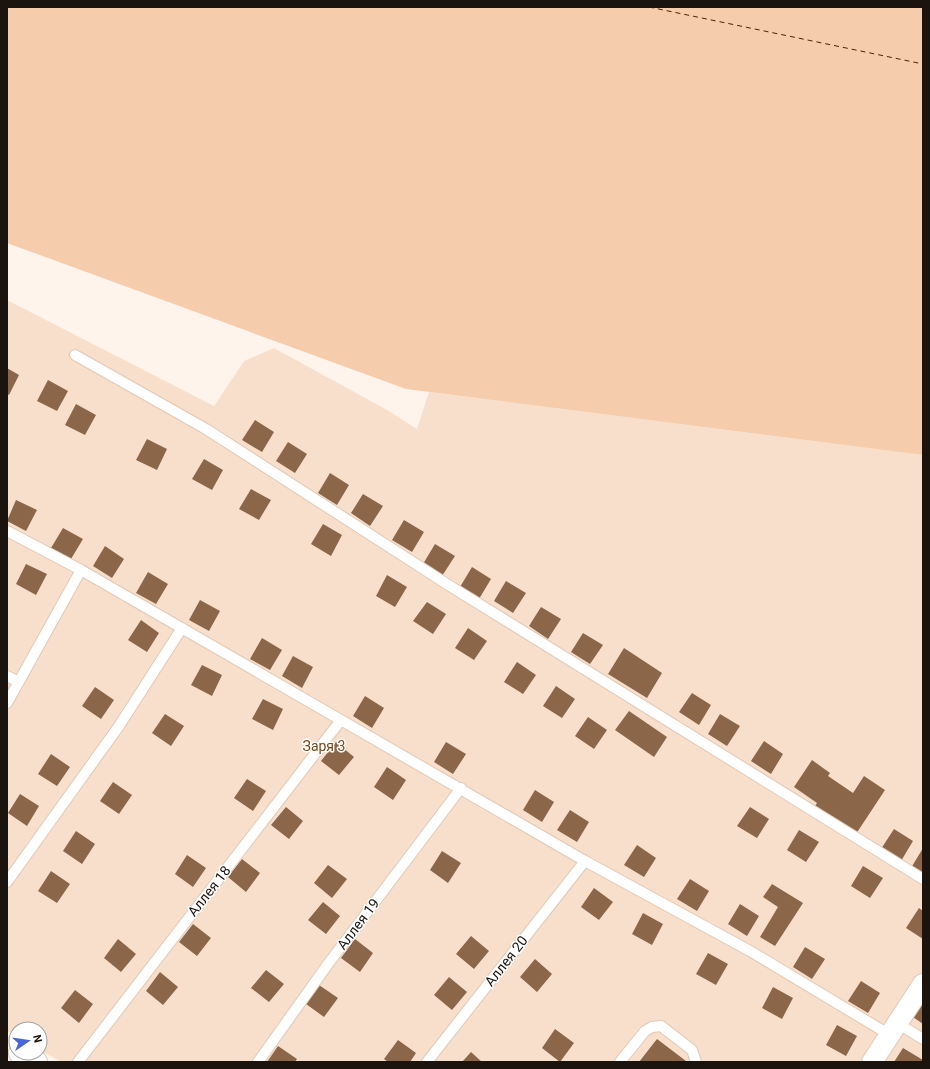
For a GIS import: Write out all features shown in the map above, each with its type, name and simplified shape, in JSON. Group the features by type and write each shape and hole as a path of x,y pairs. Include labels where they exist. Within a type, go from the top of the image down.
{"street":[{"path":"872,1062 923,984"}],"lane":[{"path":"75,355 206,429 450,586 923,879"},
{"path":"7,531 81,570 585,860 894,1029 923,1039"},
{"path":"7,703 81,570"},
{"path":"7,882 120,726 182,628"},
{"path":"7,676 18,682"},
{"name":"Аллея 18","path":"78,1062 341,720"},
{"name":"Аллея 19","path":"258,1062 328,964 461,788"},
{"name":"Аллея 20","path":"427,1062 585,860"},
{"path":"620,1062 645,1030 652,1027 661,1026 692,1050 696,1058 696,1062"}],"green space":[{"name":"Заря 3","path":"7,300 214,406 244,361 274,348 389,411 417,429 429,392 923,455 923,1062 61,1062 48,1055 48,1021 8,1021 7,1031"}],"shaded area":[{"path":"7,7 923,7 923,455 406,389 7,243"}],"building":[{"path":"7,368 19,375 9,395 7,394"},
{"path":"48,380 68,391 57,411 37,401"},
{"path":"76,404 96,415 85,435 65,425"},
{"path":"255,420 274,432 262,452 242,440"},
{"path":"147,439 167,449 157,470 136,460"},
{"path":"288,442 307,454 295,473 276,461"},
{"path":"204,459 223,470 212,490 192,479"},
{"path":"330,473 349,485 337,505 318,493"},
{"path":"251,489 271,500 259,520 239,509"},
{"path":"363,494 383,506 370,526 351,513"},
{"path":"16,500 37,510 26,531 7,521"},
{"path":"404,520 424,532 412,552 392,540"},
{"path":"323,524 342,535 331,556 311,544"},
{"path":"63,528 83,539 71,559 51,548"},
{"path":"435,544 455,556 442,576 423,564"},
{"path":"105,546 124,559 112,578 93,566"},
{"path":"26,564 47,574 36,595 16,584"},
{"path":"472,567 491,579 479,599 460,587"},
{"path":"148,572 168,584 156,604 136,593"},
{"path":"387,575 407,587 395,607 376,596"},
{"path":"506,581 526,593 513,613 494,601"},
{"path":"200,600 220,611 209,631 189,620"},
{"path":"427,602 446,614 433,634 413,621"},
{"path":"541,607 561,619 548,639 529,626"},
{"path":"141,620 159,633 147,652 128,640"},
{"path":"468,628 487,641 474,660 455,648"},
{"path":"583,633 603,645 590,664 571,652"},
{"path":"262,638 282,650 270,670 250,659"},
{"path":"624,648 662,673 647,698 608,674"},
{"path":"293,656 313,667 302,688 282,676"},
{"path":"517,662 536,675 523,694 504,682"},
{"path":"202,665 222,675 212,696 191,685"},
{"path":"556,686 575,699 562,718 543,706"},
{"path":"95,687 114,700 101,719 82,706"},
{"path":"692,693 711,705 699,725 679,712"},
{"path":"365,696 384,708 372,728 353,716"},
{"path":"263,699 283,709 273,730 252,719"},
{"path":"629,711 667,737 654,757 615,730"},
{"path":"165,714 184,726 171,746 152,733"},
{"path":"720,714 740,726 727,746 708,734"},
{"path":"588,717 607,730 594,749 575,736"},
{"path":"764,741 783,754 771,774 751,761"},
{"path":"336,742 354,757 339,775 321,761"},
{"path":"446,742 466,754 453,774 434,762"},
{"path":"51,754 70,767 57,786 38,774"},
{"path":"812,760 830,773 828,776 853,793 864,776 885,790 854,837 812,810 817,803 794,787"},
{"path":"387,767 406,780 393,800 374,787"},
{"path":"247,779 266,791 253,811 234,798"},
{"path":"113,782 132,795 119,814 100,801"},
{"path":"535,790 554,802 542,822 523,810"},
{"path":"20,794 39,806 27,826 8,813"},
{"path":"286,807 303,821 289,839 271,825"},
{"path":"750,807 769,819 757,838 737,826"},
{"path":"570,810 589,822 577,842 557,830"},
{"path":"894,829 913,841 901,861 881,849"},
{"path":"799,830 819,842 806,862 787,850"},
{"path":"76,831 95,844 82,864 63,851"},
{"path":"637,845 656,858 644,877 624,865"},
{"path":"923,848 923,875 911,868"},
{"path":"442,851 461,863 448,883 430,870"},
{"path":"187,855 206,868 193,887 175,874"},
{"path":"242,859 260,873 246,892 228,877"},
{"path":"328,865 347,879 332,898 314,883"},
{"path":"863,866 883,878 870,898 851,886"},
{"path":"51,871 70,884 57,903 38,891"},
{"path":"690,879 709,891 697,911 677,899"},
{"path":"772,884 803,903 775,946 760,937 778,907 763,897"},
{"path":"594,888 613,902 599,920 581,907"},
{"path":"323,902 340,916 326,934 308,920"},
{"path":"740,904 759,916 747,936 728,924"},
{"path":"919,908 923,911 923,939 906,928"},
{"path":"643,913 663,924 652,945 632,934"},
{"path":"193,924 211,938 197,956 179,942"},
{"path":"471,936 489,951 474,969 456,954"},
{"path":"118,939 136,954 121,972 104,958"},
{"path":"355,939 373,953 360,972 341,958"},
{"path":"805,947 825,959 812,979 793,967"},
{"path":"708,953 728,964 716,985 696,974"},
{"path":"535,959 552,974 537,992 520,977"},
{"path":"266,970 284,984 269,1002 251,988"},
{"path":"160,972 178,987 163,1005 146,991"},
{"path":"449,977 467,992 452,1010 434,995"},
{"path":"861,981 880,993 868,1013 848,1001"},
{"path":"319,985 338,998 324,1017 306,1004"},
{"path":"773,987 793,998 782,1019 762,1008"},
{"path":"75,990 93,1004 79,1023 61,1008"},
{"path":"923,1001 923,1024 913,1017"},
{"path":"837,1025 857,1036 846,1056 826,1045"},
{"path":"555,1029 574,1043 560,1062 542,1048"},
{"path":"657,1039 686,1061 639,1062"},
{"path":"398,1040 416,1053 410,1062 388,1062 384,1059"},
{"path":"278,1046 297,1059 295,1062 267,1062"},
{"path":"903,1048 923,1060 922,1062 894,1062"},
{"path":"471,1052 482,1062 462,1062"}],"ferry route":[{"path":"649,7 923,64"}]}
